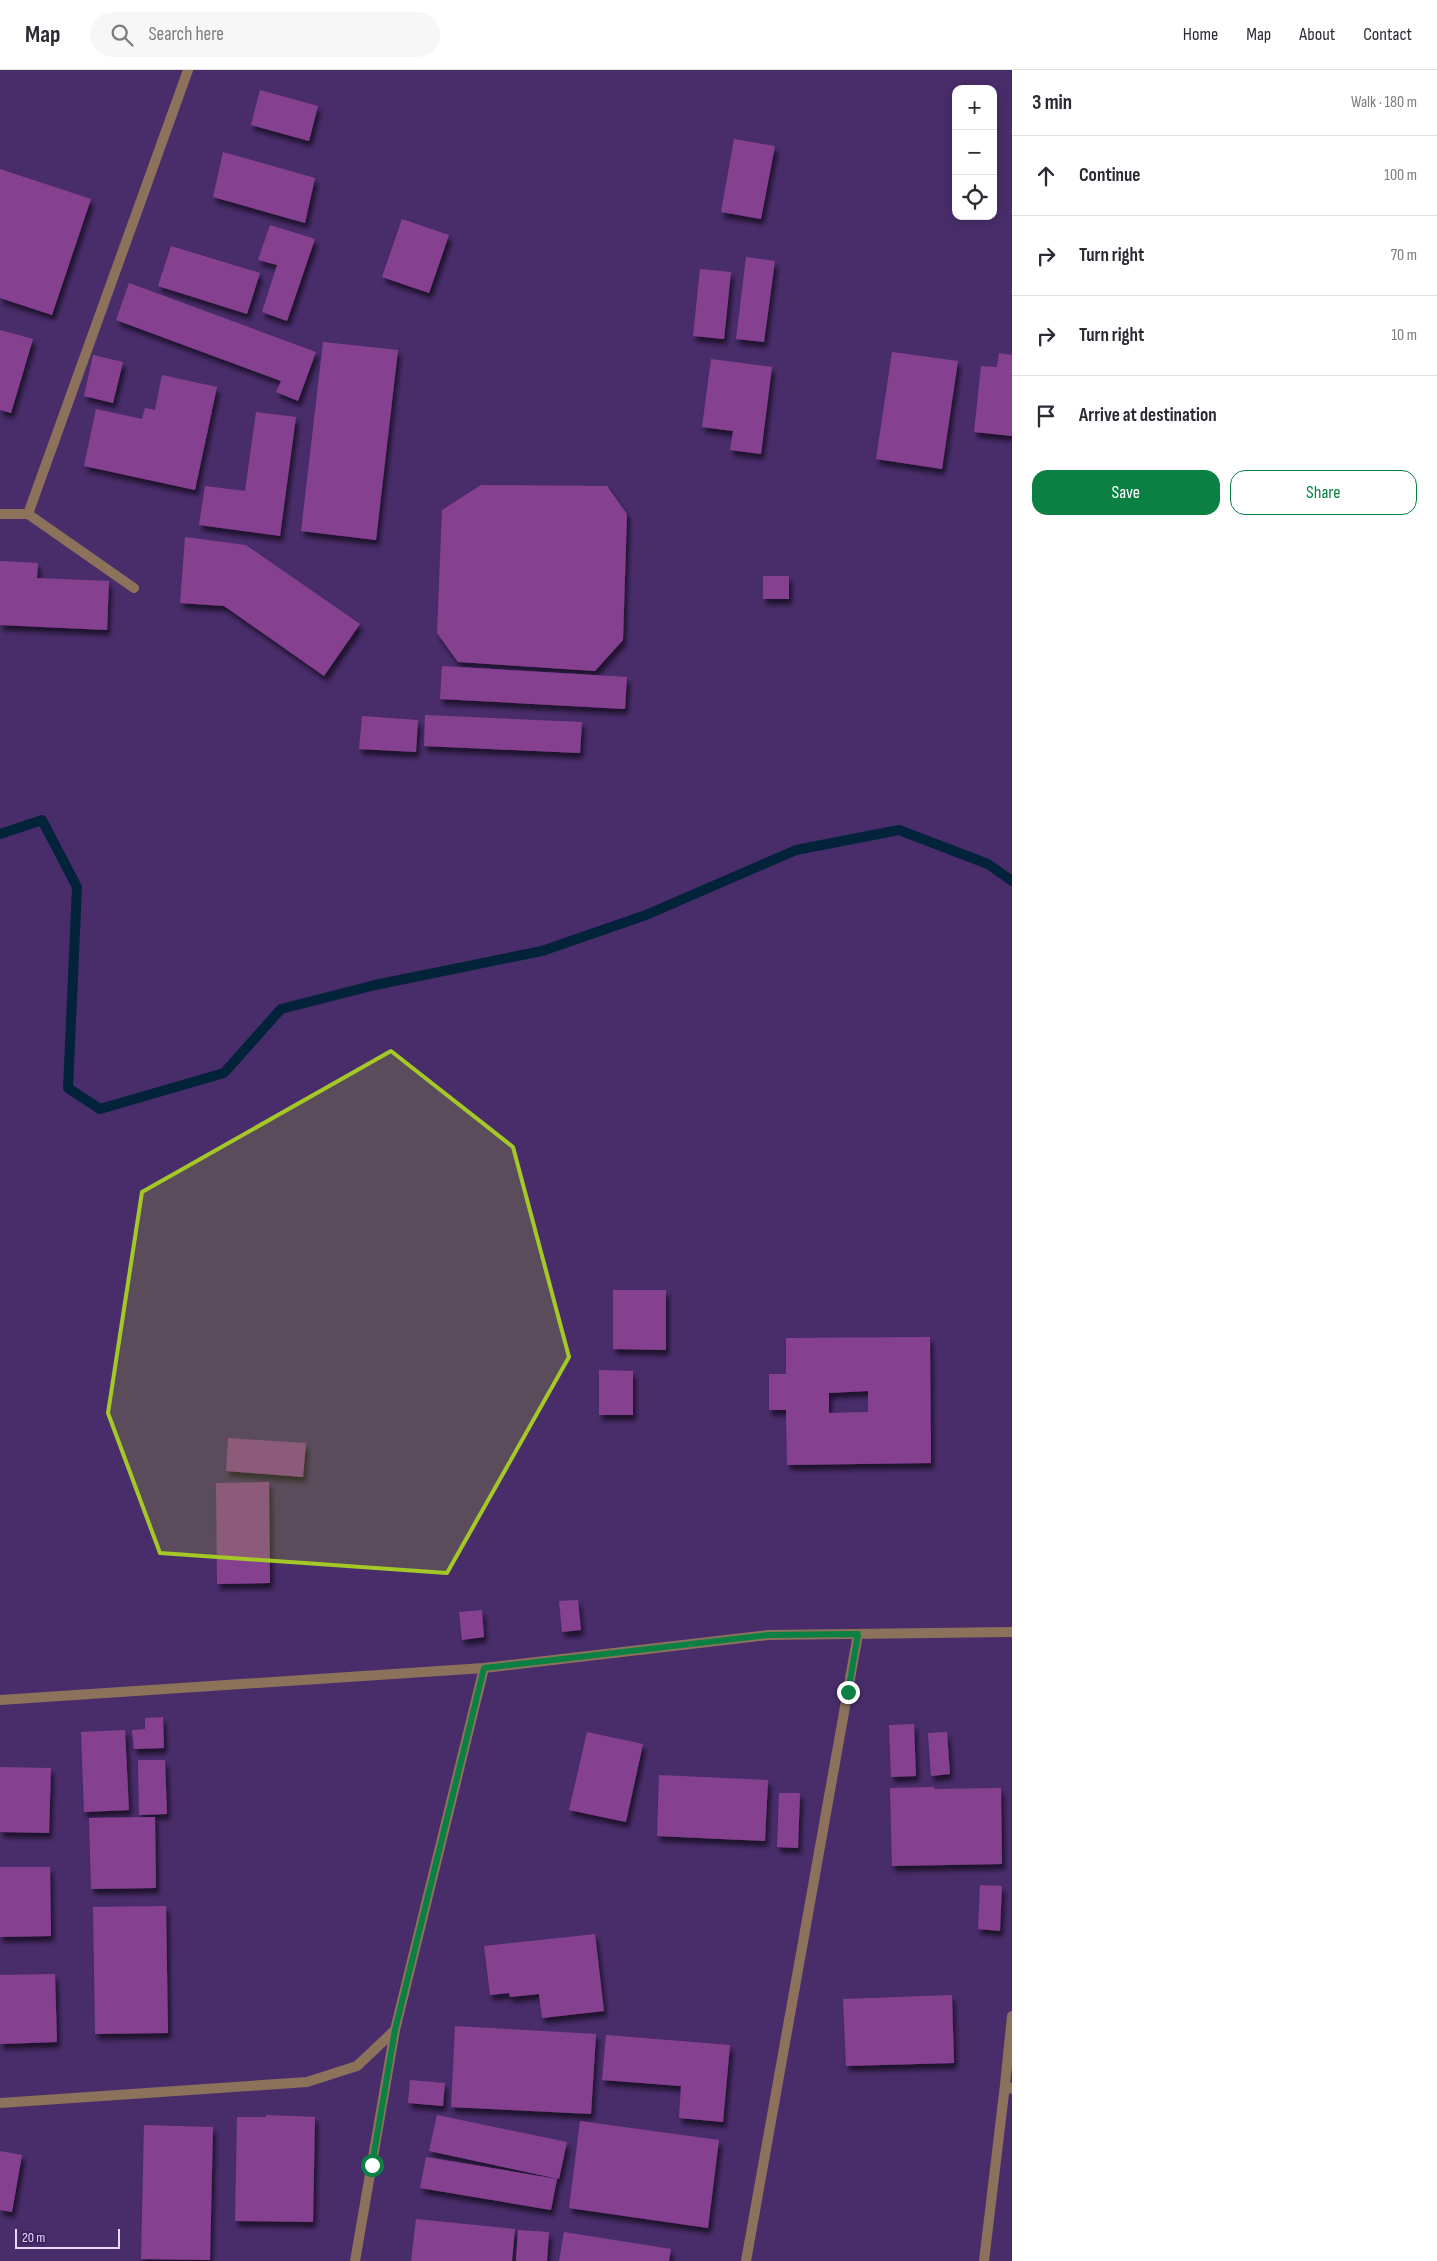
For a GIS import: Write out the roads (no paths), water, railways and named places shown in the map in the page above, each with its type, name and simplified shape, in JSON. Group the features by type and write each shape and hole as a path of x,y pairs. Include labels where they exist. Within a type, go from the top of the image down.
{"street":[{"path":"28,514 188,70"},
{"path":"0,514 28,514 134,588"},
{"path":"0,1700 484,1668 768,1635 1012,1632"},
{"path":"746,2261 858,1634"},
{"path":"355,2261 395,2030 484,1668"},
{"path":"984,2261 1008,2087 1012,2016"},
{"path":"0,2103 307,2082 357,2066 395,2030"}],"waterway":[{"path":"0,834 42,820 77,887 68,1088 100,1109 224,1073 281,1009 375,985 542,951 646,915 796,850 899,830 988,864 1012,881"}]}
